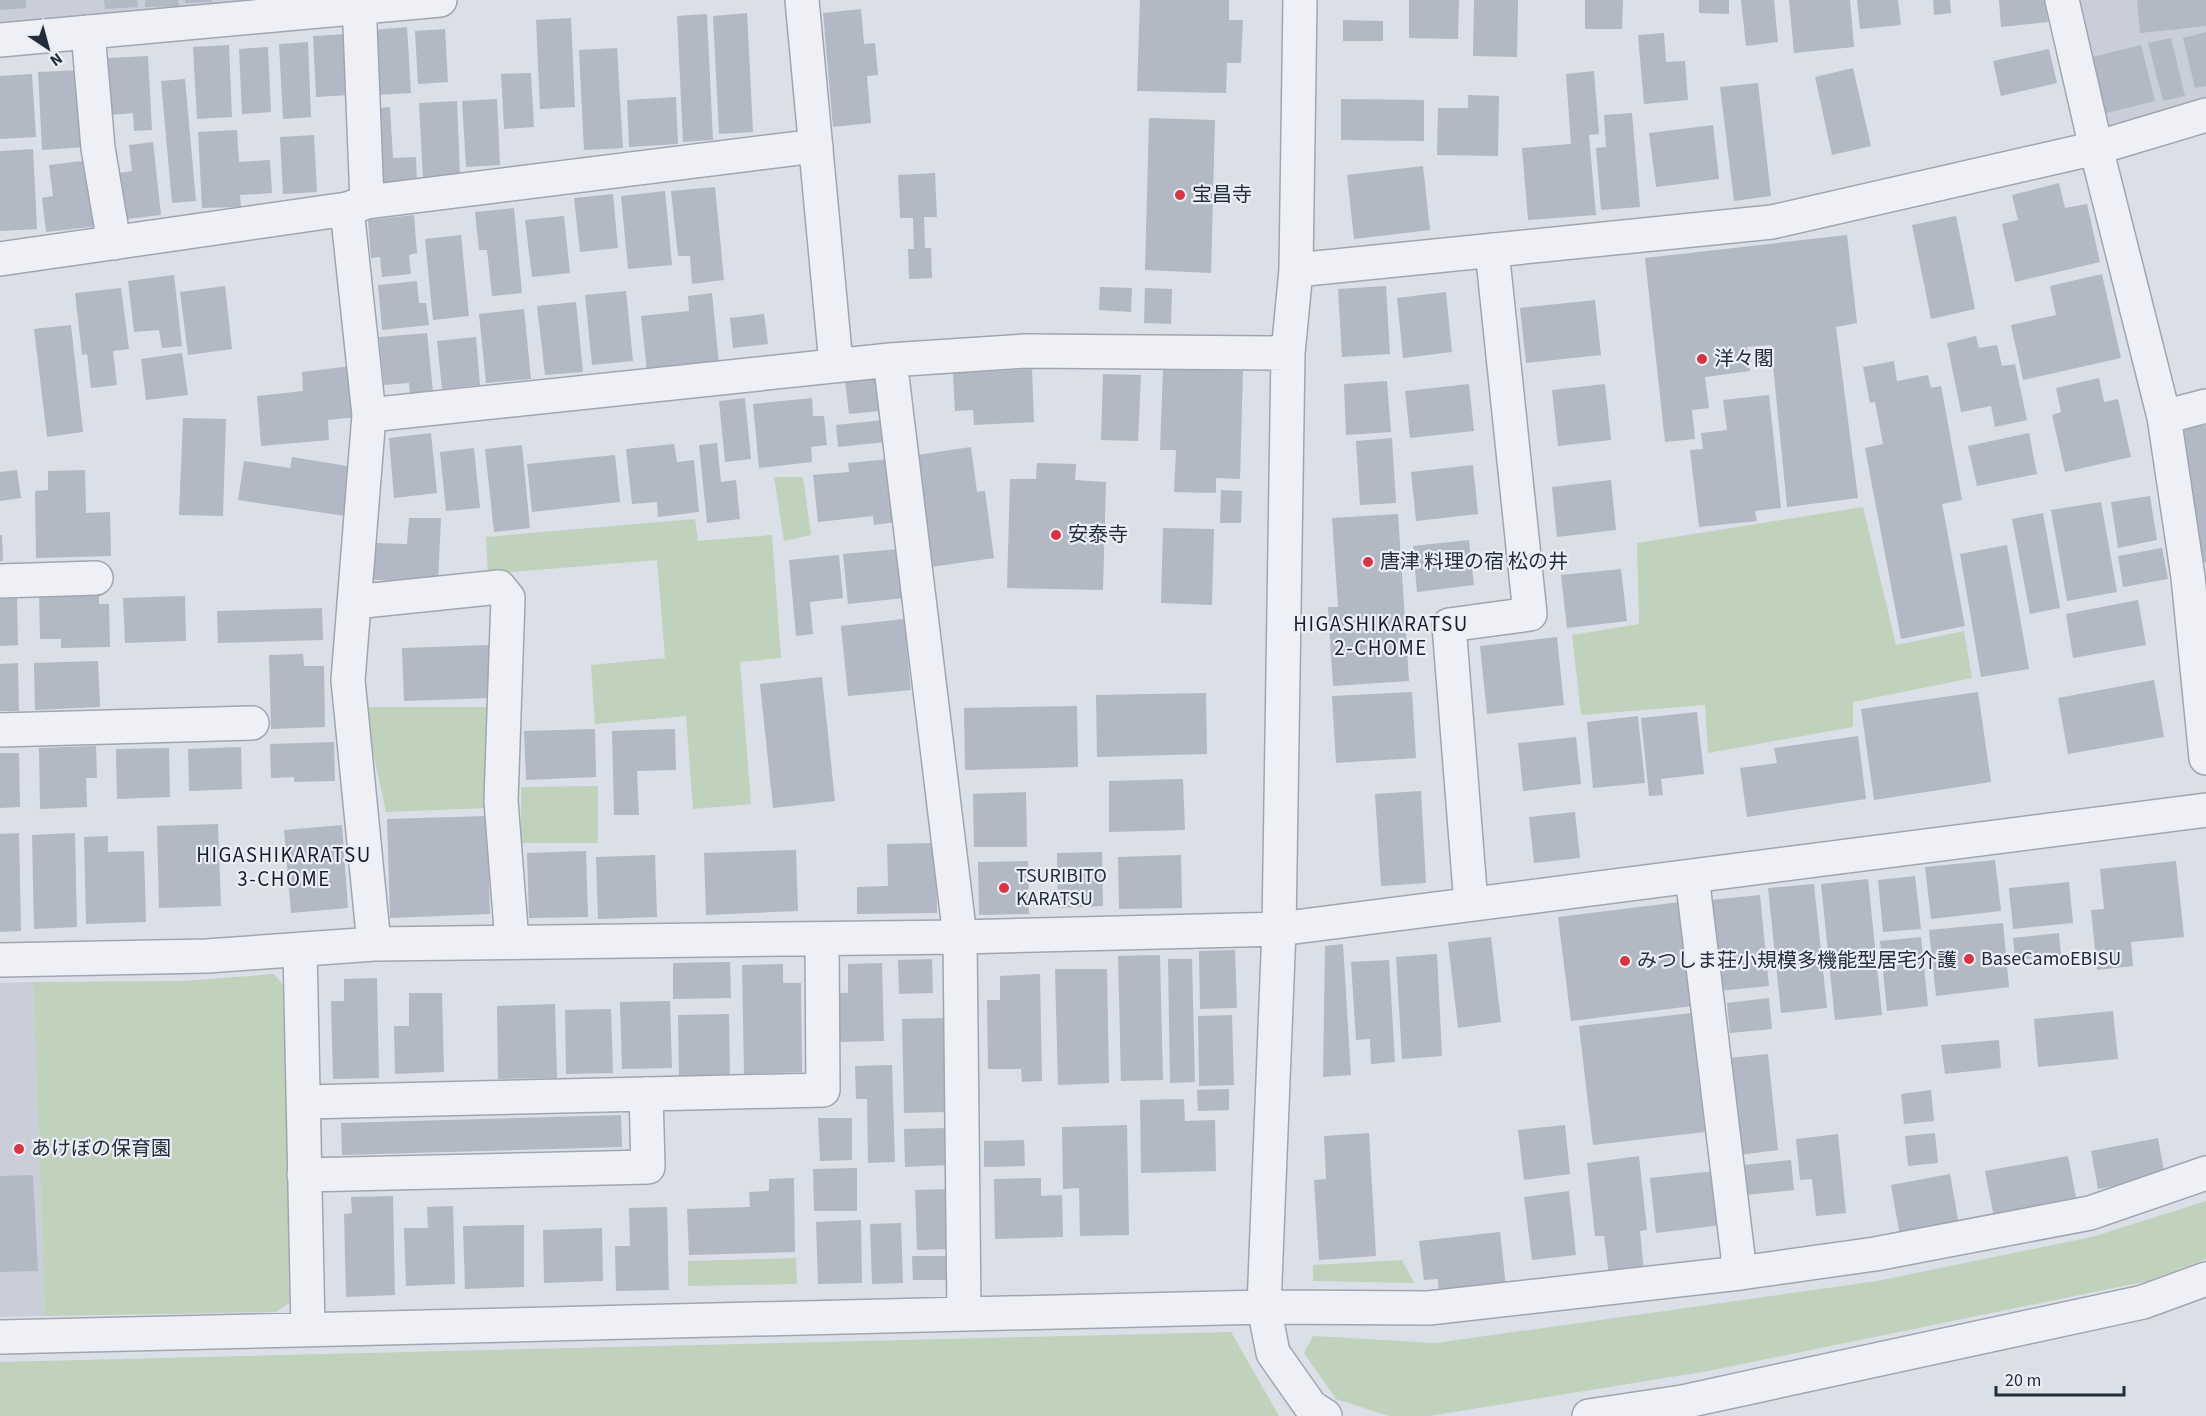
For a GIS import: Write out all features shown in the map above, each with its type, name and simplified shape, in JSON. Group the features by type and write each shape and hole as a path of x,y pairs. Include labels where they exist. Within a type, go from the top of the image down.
{"street":[{"path":"0,40 359,4 440,0"},
{"path":"802,0 836,364"},
{"path":"1300,0 1296,270 1288,353 1279,929 1264,1307 1273,1353 1311,1407 1325,1416"},
{"path":"2062,0 2096,148 2164,417 2202,668 2206,758"},
{"path":"359,4 357,206 369,415 348,680 374,944"},
{"path":"88,32 98,148 114,243"},
{"path":"1296,270 1772,222 2096,148 2206,115"},
{"path":"0,259 357,206 816,146"},
{"path":"1471,904 1449,625 1530,614 1492,250"},
{"path":"369,415 890,360 1025,351 1288,353"},
{"path":"890,360 960,937 964,1314"},
{"path":"2164,417 2206,406"},
{"path":"0,581 96,578"},
{"path":"354,602 499,587 507,598 501,801 512,942"},
{"path":"0,730 252,723"},
{"path":"0,960 207,956 374,944 960,937 1279,929 2206,810"},
{"path":"1692,876 1740,1273"},
{"path":"303,1102 823,1090 822,939"},
{"path":"300,949 308,1329"},
{"path":"304,1175 648,1167 646,1094"},
{"path":"0,1337 1264,1307 1429,1308 1740,1273 1875,1254 2090,1212 2206,1173"},
{"path":"1589,1416 1682,1402 2144,1302 2206,1279"}],"shaded area":[{"path":"0,0 281,0 0,25"},
{"path":"2073,0 2206,0 2206,98 2100,128"},
{"name":"あけぼの保育園","path":"33,982 45,1316 0,1317 0,983"}],"green space":[{"path":"774,477 803,477 811,535 784,541"},
{"path":"1863,507 1896,645 1964,631 1972,678 1853,702 1853,727 1708,753 1705,705 1581,715 1572,635 1639,624 1637,543"},
{"path":"695,519 698,541 772,535 781,658 740,662 751,804 693,809 686,716 595,724 591,665 665,658 657,560 488,574 486,537"},
{"path":"363,707 489,707 489,808 386,812"},
{"path":"598,786 598,843 521,843 521,787"},
{"path":"274,974 287,990 295,1299 276,1312 45,1316 33,982 184,981"},
{"path":"2206,1201 2206,1259 2148,1281 1708,1371 1429,1416 1389,1416 1336,1399 1304,1353 1313,1336 1436,1343 1877,1281 2092,1237"},
{"path":"796,1258 797,1284 688,1286 688,1261"},
{"path":"1402,1260 1414,1283 1313,1281 1313,1265"},
{"path":"1231,1332 1279,1416 0,1416 0,1362"}],"building":[{"path":"0,0 26,0 26,8 0,10"},
{"path":"104,0 137,0 138,7 105,9"},
{"path":"145,0 178,0 179,6 145,7"},
{"path":"185,0 212,0 212,2 185,3"},
{"path":"1140,0 1229,0 1229,20 1243,20 1241,63 1227,63 1226,93 1137,91"},
{"path":"1409,0 1459,0 1458,39 1409,38"},
{"path":"1474,0 1518,0 1517,57 1473,56"},
{"path":"1585,0 1623,0 1622,29 1585,29"},
{"path":"1699,0 1729,0 1729,14 1699,13"},
{"path":"1741,0 1774,0 1778,42 1746,46"},
{"path":"1789,0 1850,0 1854,47 1794,53"},
{"path":"1857,0 1898,0 1901,25 1860,29"},
{"path":"1933,0 1950,0 1951,13 1934,15"},
{"path":"1999,0 2045,0 2048,22 2001,27"},
{"path":"2137,0 2206,0 2206,26 2140,33"},
{"path":"861,9 864,44 875,43 878,75 867,76 871,123 833,127 823,13"},
{"path":"747,13 753,132 719,134 713,16"},
{"path":"707,14 713,140 683,142 677,16"},
{"path":"571,18 575,107 540,109 536,20"},
{"path":"1343,20 1383,21 1383,41 1343,41"},
{"path":"407,27 411,93 375,95 372,30"},
{"path":"445,29 448,82 418,84 415,31"},
{"path":"2206,32 2206,86 2195,88 2183,38"},
{"path":"1664,33 1666,62 1685,61 1688,100 1644,104 1638,35"},
{"path":"347,34 350,95 316,97 313,36"},
{"path":"2171,38 2185,96 2163,101 2148,43"},
{"path":"308,42 311,117 283,119 279,44"},
{"path":"229,45 232,117 197,119 193,47"},
{"path":"2141,45 2155,101 2106,113 2092,57"},
{"path":"268,47 271,112 242,114 239,49"},
{"path":"617,48 623,148 584,150 579,50"},
{"path":"2049,49 2057,83 2001,96 1993,61"},
{"path":"148,56 152,130 134,131 133,113 111,115 108,58"},
{"path":"1853,68 1871,146 1832,155 1815,77"},
{"path":"82,70 85,147 42,150 38,72"},
{"path":"1594,71 1599,134 1589,135 1596,215 1528,220 1522,148 1571,144 1566,74"},
{"path":"531,73 534,127 504,129 501,74"},
{"path":"32,74 36,137 0,139 0,76"},
{"path":"185,79 196,201 172,203 161,81"},
{"path":"1758,83 1771,196 1734,201 1720,87"},
{"path":"1468,95 1499,96 1498,156 1437,155 1438,108 1468,108"},
{"path":"676,97 678,144 629,147 627,100"},
{"path":"497,99 500,165 466,167 462,101"},
{"path":"1341,99 1424,100 1424,141 1341,140"},
{"path":"457,101 460,176 423,179 419,103"},
{"path":"390,107 393,158 416,157 417,186 375,188 372,109"},
{"path":"1632,113 1640,207 1601,210 1596,148 1606,147 1604,115"},
{"name":"宝昌寺","path":"1149,118 1215,120 1211,273 1145,270"},
{"path":"1713,125 1719,179 1656,187 1649,133"},
{"path":"237,130 239,162 270,160 272,193 240,195 241,207 202,208 198,132"},
{"path":"314,135 317,192 283,194 280,137"},
{"path":"153,142 161,215 119,220 113,174 132,171 129,145"},
{"path":"33,149 37,229 0,231 0,151"},
{"path":"91,160 99,226 46,232 42,198 53,196 49,165"},
{"path":"1423,166 1430,230 1354,239 1347,175"},
{"path":"935,173 937,217 924,217 925,248 931,248 932,278 909,279 908,249 914,249 913,218 900,218 898,175"},
{"path":"2059,183 2065,208 2087,204 2100,262 2015,282 2002,224 2018,220 2012,195"},
{"path":"715,187 724,280 692,284 690,256 678,256 671,191"},
{"path":"665,191 672,265 628,269 621,196"},
{"path":"613,194 618,248 580,252 574,198"},
{"path":"514,208 522,293 492,296 487,250 479,250 475,212"},
{"path":"414,215 417,253 409,255 411,274 382,277 380,257 371,258 368,220"},
{"path":"564,216 570,273 532,277 525,220"},
{"path":"1956,216 1975,309 1931,319 1912,225"},
{"path":"461,235 469,316 433,320 425,239"},
{"name":"洋々閣","path":"1847,235 1857,323 1836,327 1858,498 1787,507 1771,345 1747,347 1750,371 1705,377 1709,408 1692,410 1695,439 1665,442 1645,258"},
{"path":"2102,274 2121,358 2023,380 2011,325 2056,315 2050,286"},
{"path":"174,275 182,346 162,348 159,330 134,332 128,281"},
{"path":"417,281 419,303 426,303 429,325 382,330 378,285"},
{"path":"225,286 232,349 188,355 180,292"},
{"path":"1386,286 1390,354 1342,357 1338,289"},
{"path":"1100,287 1132,288 1131,312 1099,310"},
{"path":"121,288 129,349 113,351 117,385 91,388 87,354 82,355 75,293"},
{"path":"1145,288 1172,289 1171,324 1144,323"},
{"path":"626,291 633,361 592,365 585,295"},
{"path":"1446,292 1452,352 1403,358 1397,298"},
{"path":"712,293 719,364 647,372 641,316 689,311 688,296"},
{"path":"1595,300 1601,355 1526,363 1520,308"},
{"path":"576,302 583,372 545,375 537,306"},
{"path":"524,309 531,379 486,383 479,314"},
{"path":"764,314 768,344 733,348 730,318"},
{"path":"71,325 83,432 47,437 34,329"},
{"path":"427,333 433,391 410,394 409,383 384,385 379,337"},
{"path":"1976,336 1979,348 1997,345 2002,366 2015,364 2027,420 1995,427 1991,406 1961,412 1947,343"},
{"path":"476,337 480,385 442,389 437,341"},
{"path":"182,353 188,395 146,400 141,359"},
{"path":"1894,361 1897,381 1928,375 1931,388 1941,386 1962,500 1942,504 1965,626 1901,639 1865,448 1883,444 1875,402 1870,403 1863,367"},
{"path":"352,366 357,417 328,420 329,440 261,446 257,396 303,391 302,372"},
{"path":"1032,369 1034,422 974,425 973,410 955,411 953,373"},
{"path":"1163,369 1243,371 1240,479 1216,478 1216,493 1174,492 1176,450 1160,450"},
{"path":"1103,374 1141,375 1138,441 1101,440"},
{"path":"878,377 881,411 849,414 845,381"},
{"path":"2099,378 2104,402 2118,399 2131,457 2065,472 2052,415 2061,412 2056,388"},
{"path":"1387,381 1391,432 1346,435 1344,384"},
{"path":"1469,384 1474,431 1410,438 1405,391"},
{"path":"1605,384 1611,440 1558,446 1552,390"},
{"path":"1769,395 1781,508 1755,511 1757,521 1699,527 1690,450 1703,449 1701,433 1727,430 1723,400"},
{"path":"745,398 751,459 725,462 719,401"},
{"path":"812,398 813,416 824,416 827,445 811,447 812,462 759,468 753,404"},
{"path":"183,418 226,419 223,516 179,515"},
{"path":"883,420 885,442 838,447 836,425"},
{"path":"2206,425 2206,562 2203,563 2179,430"},
{"path":"431,433 437,493 394,498 389,438"},
{"path":"2029,433 2037,474 1977,486 1968,446"},
{"path":"1392,438 1396,503 1360,505 1356,441"},
{"path":"717,443 721,482 736,480 740,519 707,523 699,445"},
{"path":"674,444 677,462 694,460 699,512 658,517 657,502 632,504 626,449"},
{"path":"522,445 530,528 494,532 485,449"},
{"path":"971,447 977,492 985,491 994,558 931,567 917,455"},
{"path":"474,448 480,508 446,511 440,452"},
{"path":"615,455 620,502 532,512 527,464"},
{"path":"292,457 353,467 345,516 238,500 244,461 290,468"},
{"path":"890,459 896,522 874,525 873,516 818,522 813,475 849,472 848,463"},
{"name":"安泰寺","path":"1037,463 1076,464 1075,480 1106,482 1103,590 1007,588 1010,479 1036,479"},
{"path":"1473,465 1478,514 1416,521 1411,472"},
{"path":"17,470 21,498 0,501 0,472"},
{"path":"85,470 86,513 110,512 111,556 36,558 35,491 48,490 48,471"},
{"path":"1611,480 1616,530 1557,537 1552,487"},
{"path":"1221,490 1242,491 1241,523 1220,523"},
{"path":"2150,496 2157,540 2118,548 2111,502"},
{"path":"2101,502 2117,592 2067,601 2051,510"},
{"path":"2043,513 2060,608 2030,614 2012,519"},
{"name":"唐津 料理の宿 松の井","path":"1398,514 1409,681 1333,686 1328,607 1338,607 1332,518"},
{"path":"409,518 441,518 438,582 373,580 375,543 407,544"},
{"path":"1163,528 1214,529 1212,605 1161,603"},
{"path":"0,535 2,535 3,561 0,561"},
{"path":"1469,540 1474,585 1417,592 1413,546"},
{"path":"2007,545 2029,669 1981,677 1960,554"},
{"path":"2162,548 2168,579 2123,587 2118,556"},
{"path":"899,549 904,598 848,604 843,554"},
{"path":"839,555 843,598 810,602 813,634 796,636 789,560"},
{"path":"1621,569 1627,621 1567,628 1561,575"},
{"path":"99,593 99,604 109,604 110,647 61,648 61,639 40,639 39,594"},
{"path":"185,596 186,641 125,643 123,598"},
{"path":"17,598 18,645 0,646 0,599"},
{"path":"2138,600 2146,645 2073,658 2066,614"},
{"path":"322,608 323,640 218,643 217,611"},
{"path":"904,619 911,690 848,696 841,626"},
{"path":"1557,637 1564,705 1487,714 1480,646"},
{"path":"489,645 490,698 404,701 402,648"},
{"path":"303,654 304,666 324,666 325,727 271,729 269,655"},
{"path":"98,661 100,707 35,710 34,663"},
{"path":"18,663 19,711 0,711 0,664"},
{"path":"822,677 835,801 773,808 760,684"},
{"path":"2154,680 2164,737 2068,754 2058,698"},
{"path":"1412,692 1416,758 1336,763 1332,696"},
{"path":"1978,692 1991,782 1874,800 1861,709"},
{"path":"1206,693 1207,754 1097,757 1096,695"},
{"path":"1077,706 1078,767 965,770 964,708"},
{"path":"1697,712 1704,774 1661,779 1663,795 1649,796 1641,718"},
{"path":"1638,716 1645,783 1593,788 1587,722"},
{"path":"595,729 596,777 526,780 524,731"},
{"path":"675,729 676,770 637,771 639,815 614,815 612,731"},
{"path":"1858,736 1866,799 1747,817 1740,768 1777,763 1774,748"},
{"path":"1576,737 1581,784 1523,791 1518,743"},
{"path":"334,742 335,781 294,782 294,777 271,778 270,744"},
{"path":"96,746 97,778 86,778 87,807 40,809 39,748"},
{"path":"241,747 242,789 189,791 188,749"},
{"path":"169,748 170,797 117,799 116,749"},
{"path":"0,753 19,753 20,807 0,808"},
{"path":"1183,779 1185,830 1109,832 1109,781"},
{"path":"1421,791 1426,883 1381,886 1375,794"},
{"path":"1026,792 1027,847 974,847 973,794"},
{"path":"1575,812 1580,858 1534,863 1529,817"},
{"path":"487,816 490,914 390,918 387,819"},
{"path":"218,824 221,906 159,908 157,826"},
{"path":"342,825 348,908 291,913 284,830"},
{"path":"19,833 21,931 0,932 0,834"},
{"path":"75,833 77,927 34,929 32,835"},
{"path":"108,836 108,852 144,851 146,922 86,924 84,837"},
{"path":"936,843 937,913 857,914 857,887 888,886 887,844"},
{"path":"796,850 798,911 706,915 704,853"},
{"path":"586,851 588,917 529,918 527,853"},
{"path":"1102,852 1103,906 1058,908 1057,853"},
{"path":"655,855 657,917 598,919 596,857"},
{"path":"1181,855 1182,908 1119,909 1118,857"},
{"path":"1995,860 2001,911 1931,919 1925,867"},
{"name":"TSURIBITO KARATSU","path":"1028,861 1029,914 979,915 978,862"},
{"path":"2176,861 2184,937 2131,942 2133,966 2097,970 2091,910 2104,909 2100,869"},
{"path":"1915,876 1921,929 1883,932 1878,880"},
{"path":"1868,879 1882,1015 1835,1020 1821,884"},
{"path":"2069,882 2073,923 2013,929 2009,888"},
{"path":"1814,884 1827,1008 1781,1013 1768,888"},
{"path":"1760,895 1769,986 1719,991 1710,900"},
{"name":"みつしま荘小規模多機能型居宅介護","path":"1680,902 1692,1006 1571,1021 1558,917"},
{"name":"BaseCamoEBISU","path":"2003,923 2009,987 1936,996 1929,930"},
{"path":"2059,933 2061,956 2015,960 2013,938"},
{"path":"1491,937 1501,1022 1458,1028 1448,942"},
{"path":"1921,937 1928,1006 1887,1011 1880,941"},
{"path":"1343,944 1351,1075 1323,1077 1325,946"},
{"path":"1235,950 1237,1008 1200,1009 1199,951"},
{"path":"1437,954 1442,1056 1402,1059 1396,957"},
{"path":"1160,955 1163,1080 1121,1081 1118,956"},
{"path":"932,959 933,993 899,994 898,960"},
{"path":"1168,959 1192,959 1195,1082 1170,1083"},
{"path":"1389,960 1395,1062 1371,1064 1370,1039 1356,1040 1351,962"},
{"path":"730,962 731,998 673,999 673,963"},
{"path":"882,963 884,1041 838,1042 837,993 848,993 848,964"},
{"path":"783,964 783,983 801,983 802,1072 744,1074 742,965"},
{"path":"1055,969 1107,969 1109,1083 1058,1085"},
{"path":"1040,974 1042,1081 1022,1082 1021,1069 988,1069 987,1000 1000,1000 1000,976"},
{"path":"377,978 379,1078 333,1079 331,1001 344,1001 344,979"},
{"path":"409,993 442,993 444,1072 395,1074 394,1026 409,1026"},
{"path":"1769,998 1772,1029 1730,1033 1727,1003"},
{"path":"670,1001 672,1068 622,1069 620,1002"},
{"path":"555,1004 557,1078 498,1079 497,1006"},
{"path":"611,1009 613,1073 566,1074 565,1010"},
{"path":"2113,1011 2118,1059 2038,1067 2034,1019"},
{"path":"1691,1013 1705,1132 1593,1145 1579,1026"},
{"path":"729,1014 730,1076 679,1077 678,1015"},
{"path":"1232,1015 1234,1085 1199,1086 1198,1016"},
{"path":"944,1018 946,1112 904,1113 902,1019"},
{"path":"1999,1040 2001,1068 1945,1074 1941,1045"},
{"path":"1768,1054 1778,1150 1739,1155 1729,1058"},
{"path":"892,1065 895,1162 868,1163 867,1099 856,1099 855,1066"},
{"path":"1229,1089 1229,1110 1198,1111 1197,1090"},
{"path":"1931,1090 1934,1121 1904,1124 1901,1094"},
{"path":"1184,1099 1185,1121 1215,1120 1216,1171 1141,1173 1140,1100"},
{"path":"621,1115 622,1147 342,1155 341,1123"},
{"path":"818,1118 852,1118 852,1160 820,1161"},
{"path":"1127,1125 1129,1235 1080,1236 1079,1188 1063,1189 1062,1127"},
{"path":"1565,1125 1570,1174 1524,1180 1518,1130"},
{"path":"947,1128 948,1165 905,1167 904,1129"},
{"path":"1369,1133 1376,1256 1319,1260 1314,1180 1326,1179 1324,1136"},
{"path":"1935,1133 1938,1163 1908,1166 1905,1136"},
{"path":"1838,1134 1846,1213 1816,1216 1812,1179 1800,1180 1796,1139"},
{"path":"2158,1138 2165,1177 2098,1189 2091,1151"},
{"path":"1024,1140 1025,1166 984,1167 984,1141"},
{"path":"1639,1156 1647,1230 1640,1231 1644,1272 1609,1276 1604,1236 1595,1236 1587,1163"},
{"path":"2068,1156 2077,1202 1994,1218 1985,1171"},
{"path":"1791,1160 1794,1190 1746,1195 1743,1165"},
{"path":"857,1168 857,1211 814,1211 813,1169"},
{"path":"1715,1171 1721,1225 1656,1233 1650,1178"},
{"path":"1950,1174 1959,1225 1900,1236 1891,1185"},
{"path":"33,1175 38,1271 0,1272 0,1176"},
{"path":"794,1178 795,1252 689,1255 687,1209 750,1207 749,1192 769,1191 769,1179"},
{"path":"1041,1178 1041,1196 1062,1195 1063,1237 995,1239 994,1179"},
{"path":"949,1189 950,1249 917,1250 915,1190"},
{"path":"1569,1191 1576,1255 1532,1260 1524,1197"},
{"path":"393,1196 395,1295 346,1297 344,1214 352,1213 351,1197"},
{"path":"453,1206 455,1284 406,1286 404,1228 428,1228 427,1207"},
{"path":"667,1207 669,1290 616,1291 615,1246 630,1246 629,1208"},
{"path":"861,1220 862,1283 818,1284 816,1222"},
{"path":"901,1223 903,1283 872,1284 870,1224"},
{"path":"524,1225 524,1287 465,1289 463,1226"},
{"path":"602,1228 603,1281 544,1283 543,1230"},
{"path":"1500,1232 1506,1287 1439,1295 1438,1279 1424,1280 1419,1241"},
{"path":"912,1256 947,1256 947,1280 913,1280"}],"place":[{"name":"宝昌寺","path":"1180,195"},
{"name":"洋々閣","path":"1702,359"},
{"name":"安泰寺","path":"1056,535"},
{"name":"唐津 料理の宿 松の井","path":"1368,562"},
{"name":"TSURIBITO KARATSU","path":"1004,888"},
{"name":"BaseCamoEBISU","path":"1969,959"},
{"name":"みつしま荘小規模多機能型居宅介護","path":"1625,961"},
{"name":"あけぼの保育園","path":"19,1149"}],"district":[{"name":"HIGASHIKARATSU 2-CHOME","path":"1381,636"},
{"name":"HIGASHIKARATSU 3-CHOME","path":"284,867"}]}
